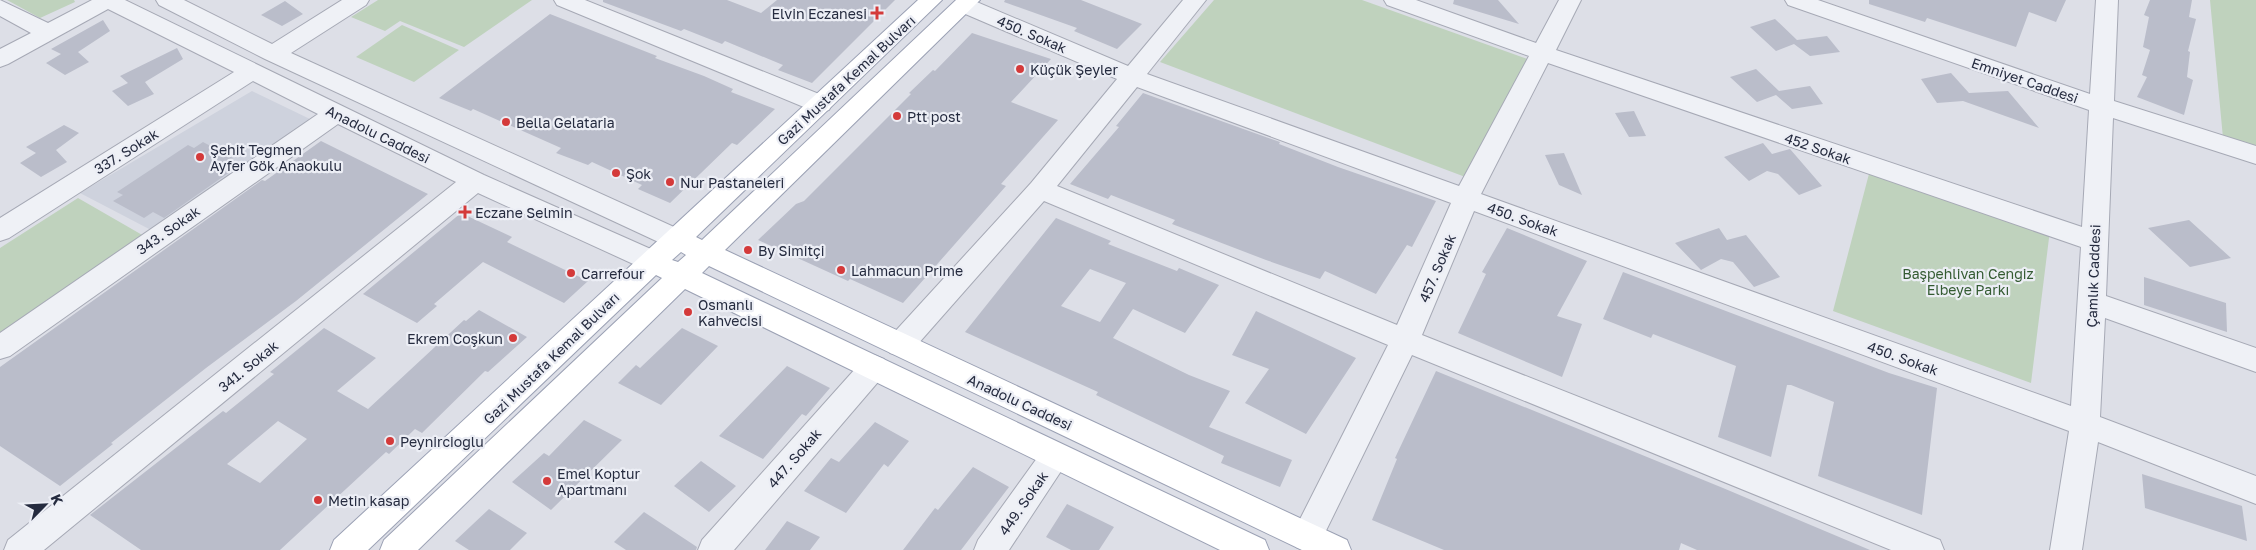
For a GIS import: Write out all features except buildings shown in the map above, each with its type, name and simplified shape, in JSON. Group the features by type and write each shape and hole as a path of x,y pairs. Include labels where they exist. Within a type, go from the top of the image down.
{"main road":[{"name":"Gazi Mustafa Kemal Bulvarı","path":"346,550 931,0"},
{"name":"Gazi Mustafa Kemal Bulvarı","path":"396,550 966,2"},
{"name":"Anadolu Caddesi","path":"676,239 1335,550"},
{"path":"652,261 1253,550"}],"street":[{"name":"Anadolu Caddesi","path":"108,0 475,181 652,261"},
{"path":"0,59 108,0"},
{"name":"Anadolu Caddesi","path":"167,0 273,54 676,239"},
{"path":"273,54 358,0"},
{"path":"564,0 820,104"},
{"path":"900,345 1040,189 1195,0"},
{"name":"452 Sokak","path":"1394,0 1542,53 2094,242"},
{"name":"457. Sokak","path":"1307,537 1406,340 1466,198 1570,0"},
{"name":"Emniyet Caddesi","path":"1796,0 1828,5 2101,106 2256,155"},
{"name":"Çamlık Caddesi","path":"2066,550 2085,424 2093,303 2094,242 2107,0"},
{"name":"450. Sokak","path":"966,2 1133,77 2085,424 2256,490"},
{"path":"0,7 49,33"},
{"name":"337. Sokak","path":"0,231 252,71"},
{"name":"343. Sokak","path":"0,348 336,113"},
{"name":"341. Sokak","path":"20,550 475,181"},
{"path":"1040,189 1406,340 1928,550"},
{"path":"2093,303 2256,360"},
{"name":"447. Sokak","path":"714,550 874,367"},
{"name":"449. Sokak","path":"990,550 1056,456"}],"shaded area":[{"name":"Şehit Teğmen Ayfer Gök Anaokulu","path":"252,91 312,120 151,230 80,193"}],"green space":[{"path":"7,0 74,0 75,2 40,18"},
{"path":"378,0 532,0 464,47 400,21 385,31 351,17"},
{"path":"1214,0 1362,0 1530,60 1468,178 1160,62"},
{"path":"2210,0 2256,0 2256,147 2223,138"},
{"path":"402,25 459,50 414,82 356,57"},
{"name":"Başpehlivan Cengiz Elbeye Parkı","path":"1870,170 2050,230 2031,383 1833,311"},
{"path":"78,198 144,236 0,335 0,248"}],"place":[{"name":"Elvin Eczanesi","path":"877,13"},
{"name":"Küçük Şeyler","path":"1020,69"},
{"name":"Ptt post","path":"897,116"},
{"name":"Bella Gelataria","path":"506,122"},
{"name":"Şehit Teğmen Ayfer Gök Anaokulu","path":"200,157"},
{"name":"Şok","path":"616,173"},
{"name":"Nur Pastaneleri","path":"670,182"},
{"name":"Eczane Selmin","path":"465,212"},
{"name":"By Simitçi","path":"748,250"},
{"name":"Lahmacun Prime","path":"841,270"},
{"name":"Carrefour","path":"571,273"},
{"name":"Osmanlı Kahvecisi","path":"688,312"},
{"name":"Ekrem Coşkun","path":"513,338"},
{"name":"Peynircioğlu","path":"390,441"},
{"name":"Emel Koptur Apartmanı","path":"547,481"},
{"name":"Metin kasap","path":"318,500"}]}
